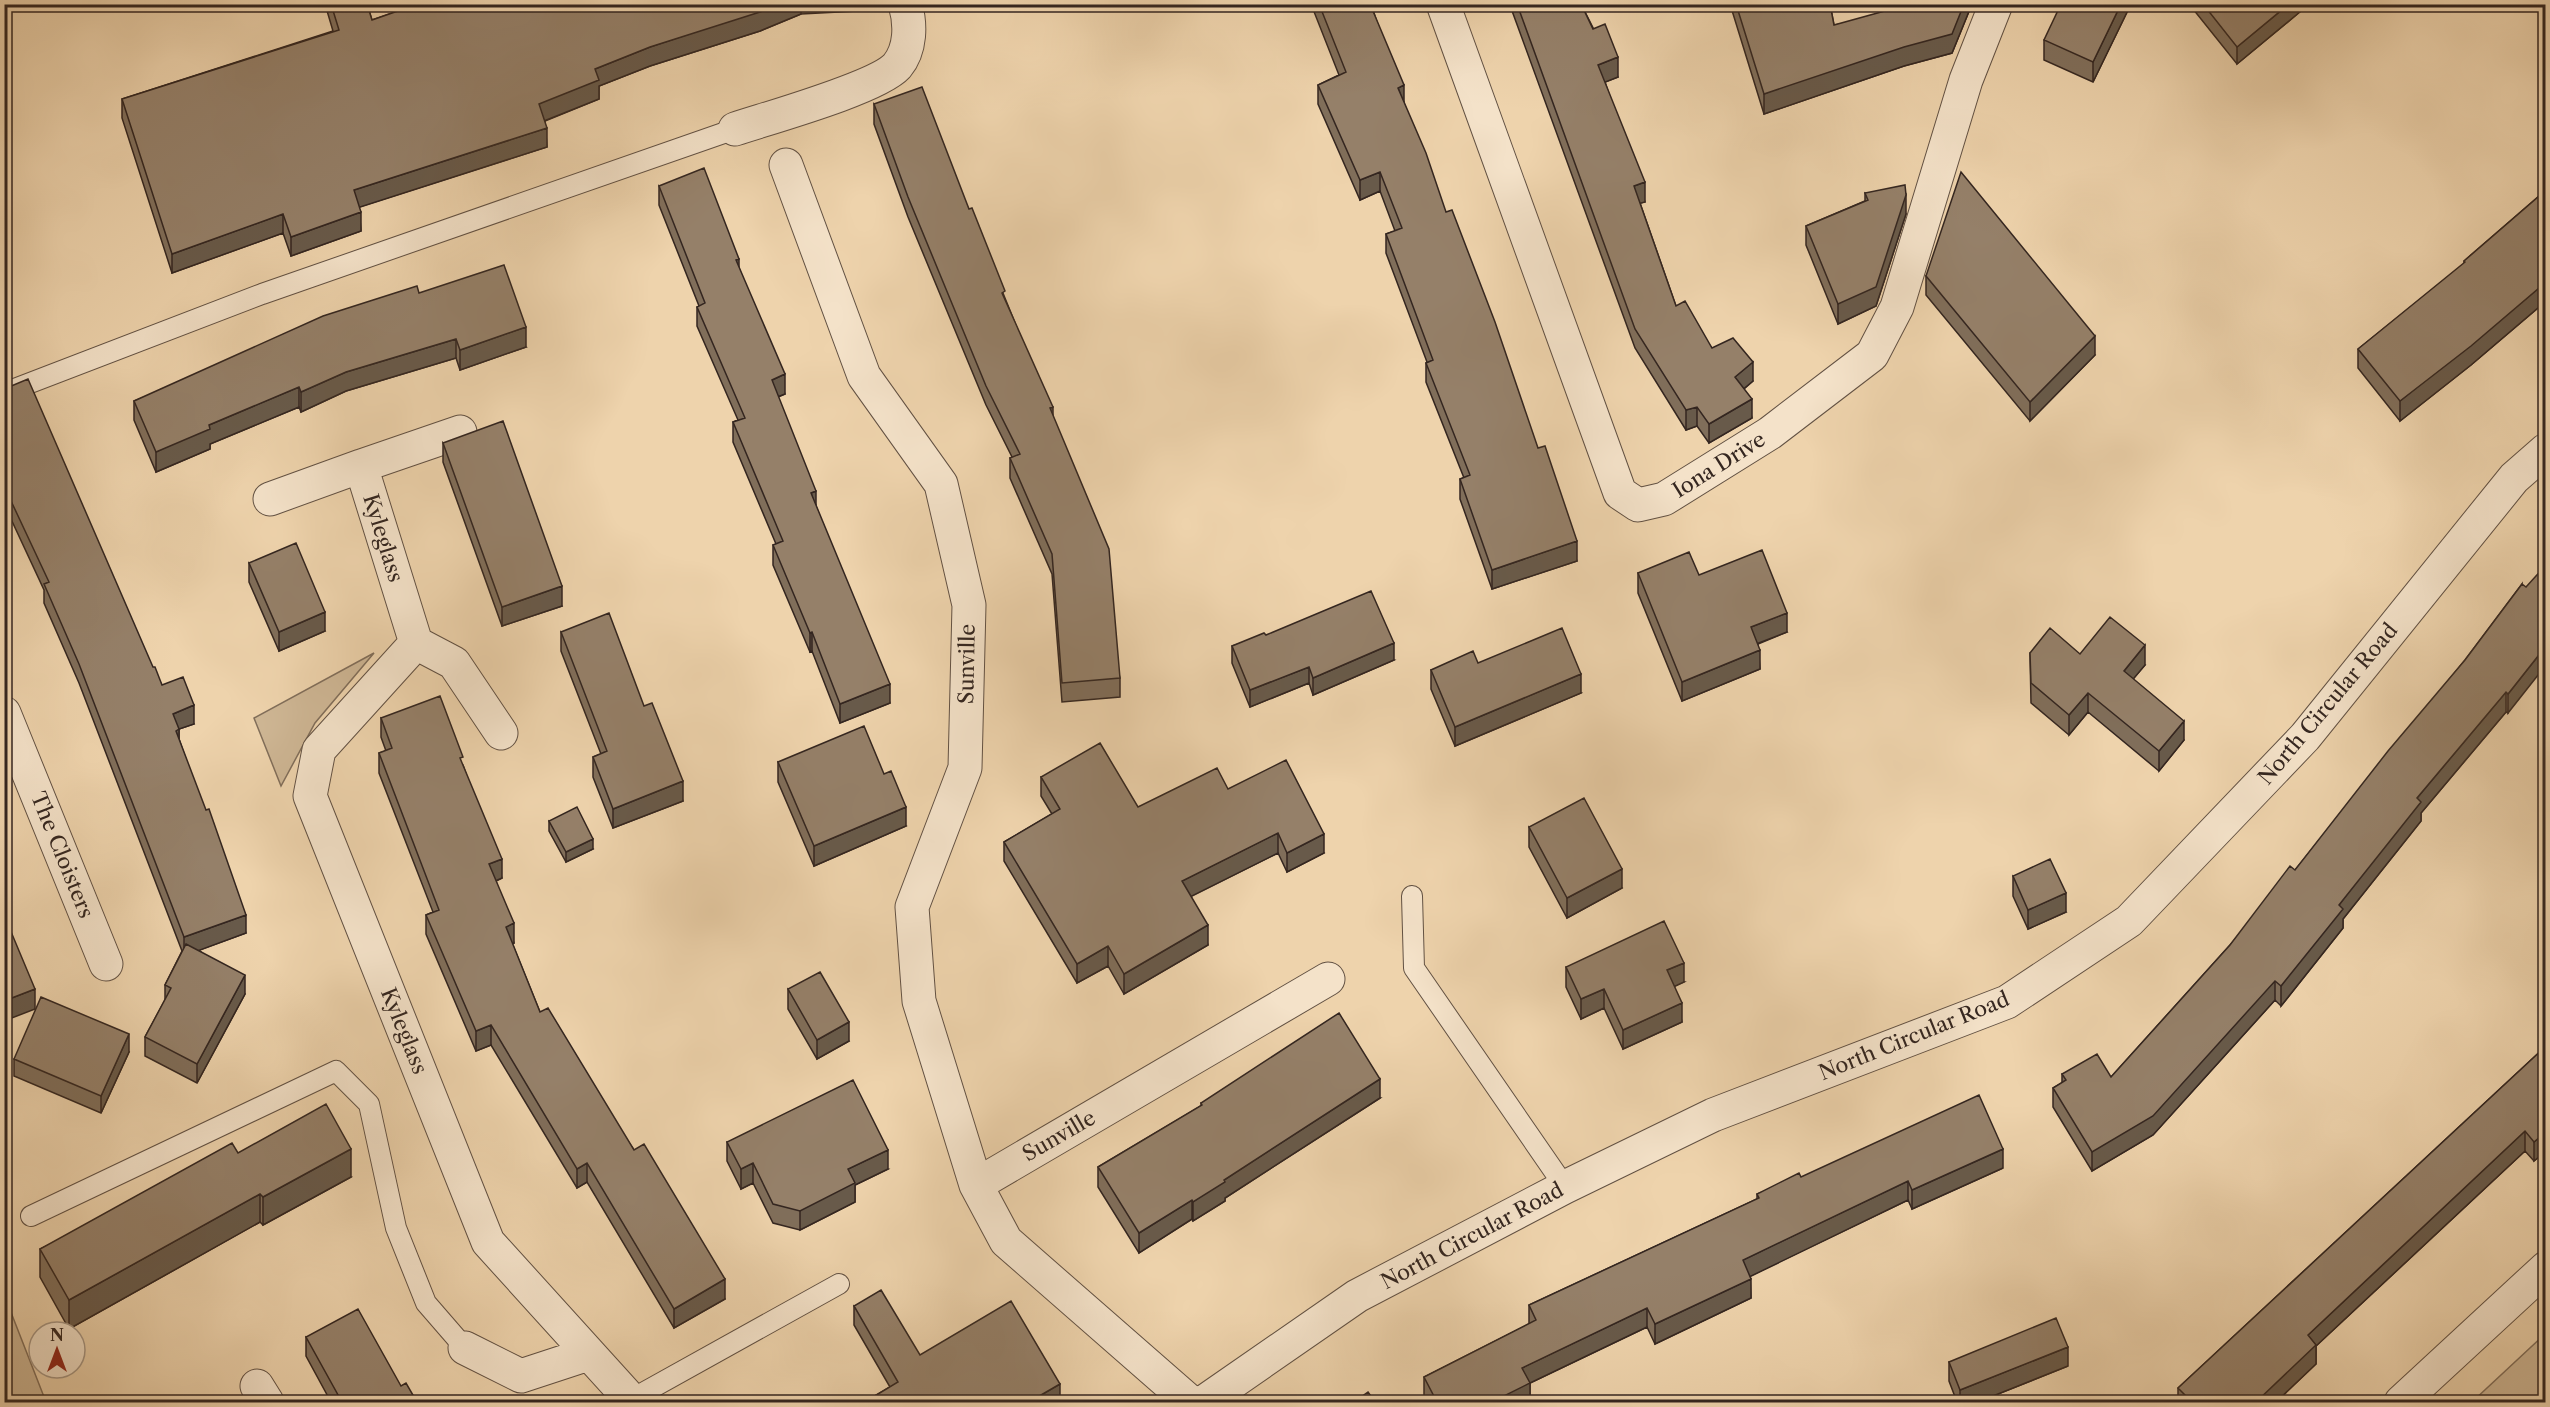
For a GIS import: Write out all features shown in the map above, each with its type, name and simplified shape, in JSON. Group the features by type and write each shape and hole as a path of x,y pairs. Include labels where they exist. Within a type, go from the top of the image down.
{"street":[{"path":"735,129 876,81 897,65 910,41 905,4"},
{"name":"Iona Drive","path":"1443,4 1620,493 1638,505 1664,499 1770,433 1872,355 1901,297 1966,81 1996,4"},
{"name":"Sunville","path":"786,165 864,376 941,484 969,605 965,768 912,907 919,1001 976,1185 1006,1241 1190,1402"},
{"name":"Kyleglass","path":"270,498 460,432"},
{"name":"North Circular Road","path":"1204,1402 1357,1296 1565,1187 1713,1115 2007,1002 2129,921 2305,737 2514,478 2546,450"},
{"name":"Kyleglass","path":"361,466 416,643 319,750 310,796 488,1242 632,1401"},
{"path":"416,643 454,663 501,733"},
{"name":"The Cloisters","path":"4,713 106,964"},
{"name":"Sunville","path":"976,1185 1328,979"},
{"path":"2401,1402 2546,1268"},
{"path":"465,1348 521,1376 588,1354"}],"lane":[{"path":"4,393 262,294 735,129"},
{"path":"1412,896 1414,968 1565,1187"},
{"path":"31,1216 336,1071 369,1104 396,1228 426,1303 465,1348"},
{"path":"632,1401 839,1284"}],"shaded area":[{"path":"374,653 315,723 281,786 254,718"},
{"path":"5,1297 27,1353 27,1380 37,1380 46,1402 5,1402"},
{"path":"2545,1334 2545,1402 2472,1402"}],"building":[{"path":"331,4 367,4 372,20 418,4 779,4 650,47 595,69 599,80 539,104 547,128 354,190 361,212 291,237 283,214 172,254 122,99 339,30"},
{"path":"1319,4 1370,4 1404,85 1398,88 1426,153 1446,212 1452,210 1495,322 1538,448 1545,446 1577,541 1492,570 1460,479 1470,475 1426,363 1433,360 1386,234 1402,228 1380,172 1360,180 1318,85 1346,72"},
{"path":"1517,4 1581,4 1593,29 1605,24 1618,57 1598,65 1645,182 1634,186 1676,306 1685,301 1712,348 1733,338 1753,362 1735,377 1752,399 1709,424 1697,407 1686,410 1635,329"},
{"path":"1736,4 1830,4 1834,25 1910,4 1964,4 1952,34 1904,47 1764,94"},
{"path":"2061,4 2121,4 2093,62 2044,40"},
{"path":"2203,4 2289,4 2237,47"},
{"path":"922,87 969,209 972,208 1005,291 1002,293 1053,407 1050,408 1109,549 1120,678 1062,683 1052,554 1010,458 1020,454 986,386 908,197 874,104"},
{"path":"704,168 739,259 736,260 785,374 772,380 816,491 811,493 890,684 840,704 812,632 810,633 773,545 783,541 733,422 745,418 697,307 705,303 659,186"},
{"path":"1961,172 2095,336 2030,402 1926,276"},
{"path":"1905,185 1906,195 1876,287 1838,304 1806,226 1868,200 1865,193"},
{"path":"2546,190 2546,282 2471,346 2400,401 2358,349 2465,262"},
{"path":"504,265 526,327 460,350 456,339 346,372 301,392 299,387 209,425 210,429 156,452 134,401 323,316 417,286 419,293"},
{"path":"28,379 162,685 183,677 194,705 173,714 179,729 176,731 206,810 209,809 246,915 184,937 79,664 44,584 49,582 4,486 4,389"},
{"path":"503,421 562,586 502,607 443,443"},
{"path":"296,543 325,612 279,632 249,563"},
{"path":"1762,550 1787,613 1751,627 1760,650 1682,682 1638,573 1689,552 1699,575"},
{"path":"2546,565 2546,646 2508,694 2506,692 2417,798 2421,802 2339,905 2343,909 2281,986 2275,981 2153,1116 2092,1152 2053,1088 2066,1080 2062,1074 2097,1054 2111,1077 2230,945 2290,866 2295,870 2388,751 2465,660 2522,584 2526,587"},
{"path":"1371,591 1394,643 1313,678 1309,667 1250,690 1232,646 1264,633 1266,635"},
{"path":"609,613 644,706 652,703 683,781 613,809 593,757 607,751 561,632"},
{"path":"2110,617 2145,645 2124,671 2184,721 2159,751 2088,693 2069,715 2031,683 2030,653 2050,628 2080,654"},
{"path":"1562,628 1581,674 1455,727 1431,670 1473,651 1478,663"},
{"path":"440,696 463,757 460,758 502,859 489,864 514,923 506,927 540,1012 548,1008 634,1150 644,1144 725,1279 674,1309 587,1163 577,1169 491,1025 476,1031 426,915 439,910 379,753 392,748 381,718"},
{"path":"864,726 884,774 891,771 906,807 814,846 778,762"},
{"path":"1100,743 1138,807 1217,768 1228,789 1286,760 1324,834 1287,853 1278,833 1182,881 1208,925 1124,974 1108,946 1077,964 1004,842 1060,809 1041,777"},
{"path":"1584,798 1622,869 1567,898 1529,827"},
{"path":"577,807 593,839 566,852 549,821"},
{"path":"2050,859 2066,893 2028,910 2013,876"},
{"path":"4,915 35,989 4,1001"},
{"path":"1664,921 1684,963 1667,970 1682,1003 1623,1030 1604,989 1581,999 1566,967"},
{"path":"186,944 245,975 197,1064 145,1037 171,988 165,985"},
{"path":"820,972 849,1022 817,1040 788,989"},
{"path":"41,997 129,1034 101,1096 14,1059"},
{"path":"1339,1013 1380,1079 1224,1180 1225,1182 1139,1233 1098,1167 1202,1105 1201,1103"},
{"path":"2546,1046 2546,1132 2534,1142 2525,1131 2308,1335 2316,1345 2256,1402 2192,1402 2178,1388"},
{"path":"853,1080 888,1150 848,1169 855,1183 800,1211 773,1204 753,1163 741,1169 727,1142"},
{"path":"1979,1095 2003,1149 1912,1190 1908,1181 1743,1260 1751,1279 1655,1324 1647,1308 1522,1368 1530,1383 1492,1402 1437,1402 1424,1377 1536,1320 1529,1305 1759,1198 1757,1194 1799,1173 1801,1177"},
{"path":"326,1104 351,1149 263,1197 260,1194 69,1300 40,1249 232,1143 238,1153"},
{"path":"881,1290 920,1355 1011,1301 1060,1384 1029,1402 876,1402 873,1397 898,1382 854,1306"},
{"path":"358,1309 401,1386 406,1383 417,1402 342,1402 306,1337"},
{"path":"2056,1318 2068,1347 1960,1390 1949,1362"},
{"path":"1368,1392 1375,1402 1354,1402"}]}
